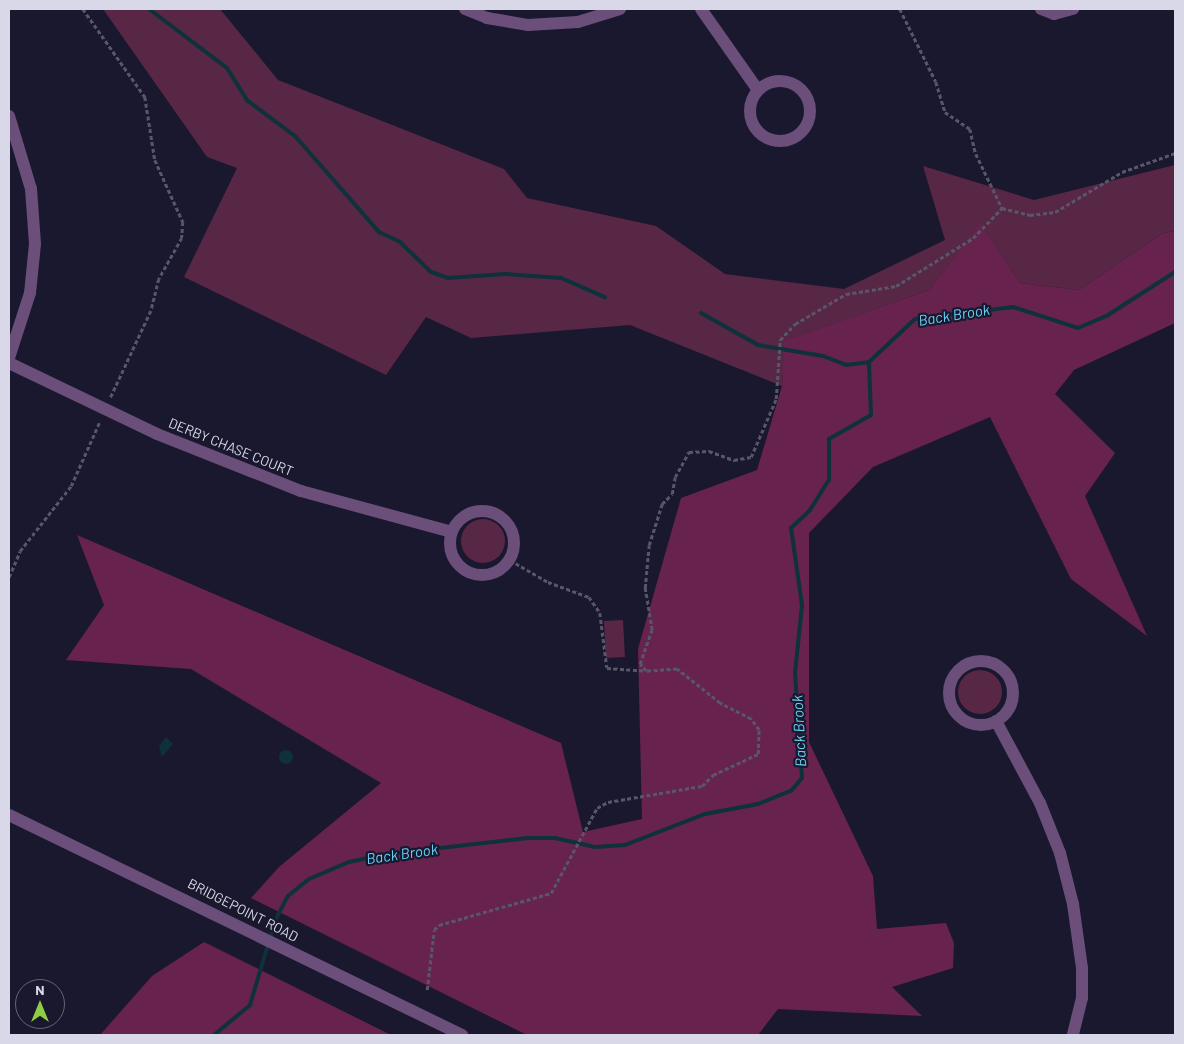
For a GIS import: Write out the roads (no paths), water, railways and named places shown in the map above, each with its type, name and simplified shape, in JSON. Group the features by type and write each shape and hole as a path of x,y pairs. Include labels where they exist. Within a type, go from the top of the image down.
{"street":[{"path":"465,9 487,18 528,25 578,22 620,9"},
{"path":"701,9 758,90"},
{"path":"1041,9 1054,14 1074,9"},
{"path":"775,81 802,90 810,116 800,133 782,141 755,128 750,108 758,90 775,81"},
{"path":"9,116 31,189 36,244 30,293 9,358"},
{"name":"DERBY CHASE COURT","path":"9,363 157,434 301,491 452,532"},
{"path":"476,511 498,514 512,530 510,560 493,574 472,574 451,552 452,532 458,522 476,511"},
{"path":"982,660 1008,676 1012,701 996,721 975,724 956,714 951,705 949,684 962,667 982,660"},
{"path":"996,721 1040,803 1060,853 1072,904 1082,968 1082,998 1073,1035"},
{"name":"BRIDGEPOINT ROAD","path":"9,815 462,1035"}],"water":[{"path":"166,737 173,744 162,757 159,746"},
{"path":"283,750 289,750 293,757 289,764 283,764 279,760 279,754"}],"waterway":[{"path":"149,9 227,68 248,101 295,136 379,232 400,242 431,272 448,278 505,274 561,278 605,297"},
{"name":"Back Brook","path":"214,1035 250,1005 275,921 288,896 309,879 349,862 388,854 528,838 555,838 595,847 625,845 705,814 758,804 791,791 802,778 795,673 802,605 791,528 810,510 829,480 829,439 871,415 869,362 915,319 1013,307 1078,328 1108,315 1175,272"},
{"path":"701,313 758,345 823,356 846,365 869,362"}]}
